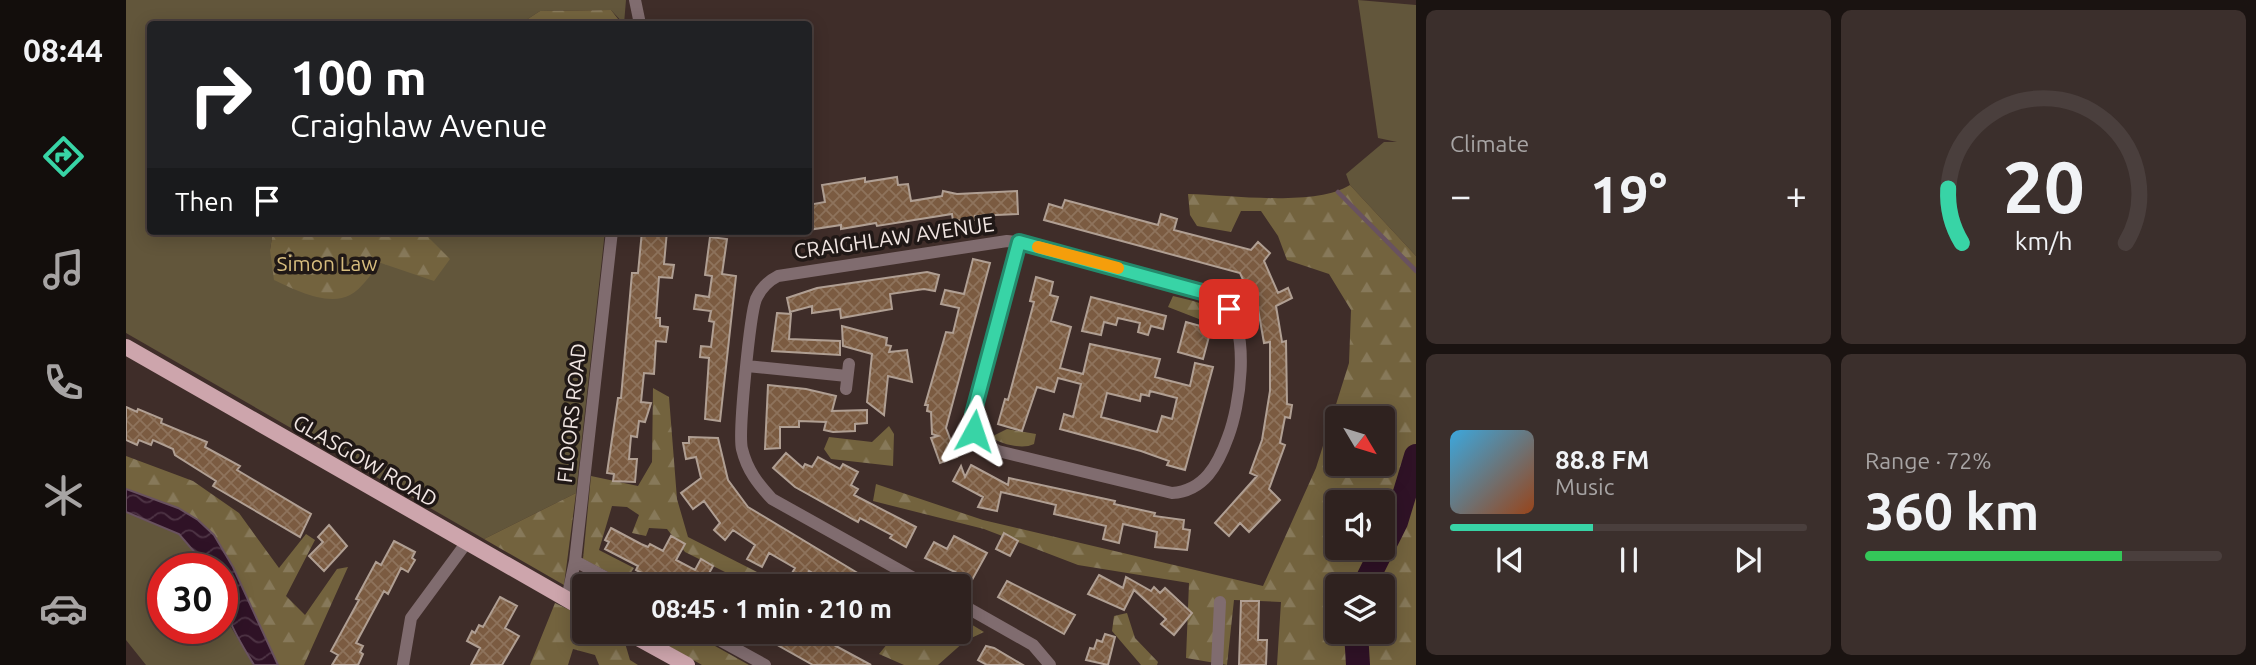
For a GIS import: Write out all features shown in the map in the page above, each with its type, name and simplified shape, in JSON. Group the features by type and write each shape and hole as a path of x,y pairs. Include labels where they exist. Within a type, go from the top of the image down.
{"main road":[{"name":"GLASGOW ROAD","path":"126,347 572,602"},
{"path":"649,644 687,665"}],"street":[{"path":"635,0 639,21"},
{"name":"FLOORS ROAD","path":"567,599 575,561 612,235"},
{"name":"CRAIGHLAW AVENUE","path":"906,574 785,508 759,485 745,461 739,433 755,302 768,281 778,276 989,242 1019,242 1213,295 1229,309 1241,352 1240,392 1222,456 1203,483 1187,492 1172,494 998,451 980,441 974,431 973,414 1019,242"},
{"path":"747,366 847,377"},
{"path":"402,665 411,618 467,542"},
{"path":"575,561 599,574"},
{"path":"1217,665 1220,602"},
{"path":"971,610 1033,645 1050,665"},
{"path":"727,644 765,665"}],"shaded area":[{"path":"126,0 626,0 624,21 611,10 540,11 525,21 147,21 147,235 272,235 270,250 367,277 381,263 428,235 605,235 576,493 484,539 126,333"},
{"path":"1358,0 1416,5 1416,256 1350,185 1346,174 1384,142 1397,142 1378,138"},
{"path":"126,512 179,534 195,553 147,553 147,644 238,644 238,639 254,665 146,665 126,640"}],"green space":[{"path":"611,10 620,21 525,21 540,11"},
{"path":"1350,185 1416,256 1416,665 1277,665 1281,602 1234,600 1227,665 1186,658 1189,583 1078,565 984,529 873,501 876,484 983,520 1263,586 1316,468 1325,439 1325,476 1395,476 1395,406 1335,406 1349,363 1351,310 1329,274 1287,260 1278,236 1261,211 1241,211 1231,232 1197,226 1190,215 1188,194 1272,198 1316,196"},
{"name":"Simon Law","path":"272,235 432,235 429,238 450,259 434,281 381,263 354,293 332,299 301,292 274,280 270,250"},
{"path":"1173,296 1211,308 1220,320 1222,328 1168,307"},
{"path":"653,388 669,397 677,499 688,537 761,574 729,574 685,552 667,529 649,528 646,536 632,533 639,515 627,507 612,506 599,550 634,568 630,574 612,574 583,559 591,476 638,486 652,462"},
{"path":"889,426 894,434 893,466 831,459 824,449 829,437 872,442"},
{"path":"1007,429 1036,434 1034,444 1012,445 991,437"},
{"path":"126,456 193,481 239,513 279,568 306,534 315,540 286,596 305,615 337,569 348,567 304,665 278,665 238,580 238,553 224,553 214,535 198,520 178,508 126,489"},
{"path":"576,493 564,585 484,539"},
{"path":"555,603 572,611 572,644 625,644 630,660 638,665 599,665 595,655 573,649 568,665 530,665"},
{"path":"1127,613 1135,638 1158,662 1157,665 1141,665 1112,631 1114,616"},
{"path":"971,624 984,632 971,638"},
{"path":"665,644 711,644 749,665 702,665"},
{"path":"887,644 962,644 938,665 904,665 879,654"}],"water":[{"path":"126,489 178,508 198,520 214,535 225,553 195,553 179,534 126,512"},
{"path":"238,578 278,665 254,665 239,640"}],"building":[{"path":"897,177 898,185 908,184 911,201 942,196 943,191 957,194 1017,191 1018,214 975,216 975,220 962,222 953,221 952,214 877,226 876,223 841,229 841,225 812,229 812,204 825,202 822,185 865,178 865,182"},
{"path":"1065,200 1158,225 1161,214 1177,219 1174,230 1251,250 1258,242 1270,253 1264,261 1278,293 1288,288 1292,298 1276,306 1282,342 1286,341 1287,404 1292,405 1290,418 1285,417 1280,443 1285,445 1269,489 1280,500 1249,532 1240,523 1229,536 1215,523 1257,476 1250,473 1262,440 1270,391 1270,342 1264,343 1257,303 1254,304 1240,273 1044,220 1049,204 1062,208"},
{"path":"642,235 667,235 664,264 674,265 672,278 659,277 656,318 660,318 660,326 668,327 666,342 656,341 654,374 644,373 641,402 651,403 645,422 639,421 637,437 631,436 629,459 637,459 635,482 613,481 614,474 607,473 618,398 621,398 632,273 638,273"},
{"path":"710,237 727,239 722,274 736,276 720,421 705,419 709,358 700,357 701,346 711,347 714,322 709,321 711,311 694,309 696,295 709,297 712,276 705,275"},
{"path":"973,259 990,263 946,428 957,457 940,463 931,438 938,436 932,434 931,412 927,411 928,405 925,405 946,332 953,333 959,308 941,304 945,290 964,294"},
{"path":"927,272 939,275 935,291 924,289 890,294 892,309 841,318 840,309 812,313 812,306 790,312 787,298 817,288"},
{"path":"1036,277 1053,282 1050,295 1058,297 1051,321 1071,327 1060,368 1083,374 1090,344 1160,359 1155,377 1190,386 1195,363 1213,367 1185,470 1167,465 1169,461 1141,451 1060,429 1064,414 1073,417 1081,384 1058,378 1054,392 1037,387 1022,431 998,424 1005,399 1008,400 1034,302 1030,301","holes":["1150,391 1177,398 1172,419 1162,416 1157,432 1101,417 1107,393 1140,401 1141,394 1149,396"]},
{"path":"1091,297 1166,316 1163,329 1151,326 1148,335 1138,332 1140,323 1118,318 1116,325 1104,322 1101,335 1082,331"},
{"path":"777,313 791,314 789,339 840,341 840,355 772,351"},
{"path":"1186,322 1211,329 1203,359 1178,352"},
{"path":"842,326 887,338 886,345 891,346 889,352 907,350 912,382 888,376 884,415 867,402 872,354 843,346"},
{"path":"768,385 806,389 836,396 832,411 867,410 867,423 855,424 855,431 833,432 824,430 826,422 799,421 799,427 780,427 780,448 765,449"},
{"path":"126,407 162,419 161,423 207,442 205,447 240,466 237,470 311,514 300,537 213,486 216,481 175,455 173,449 153,440 151,445 139,440 137,445 126,440"},
{"path":"689,437 718,438 728,480 748,507 859,574 814,574 809,571 808,574 794,574 795,568 769,553 762,567 747,559 755,545 733,530 725,540 714,530 720,523 704,501 693,509 681,493 701,478 696,457 686,459 683,443 689,443"},
{"path":"786,453 803,468 805,464 812,467 818,457 840,469 843,464 858,472 851,485 858,489 854,495 916,527 906,547 890,538 892,535 860,518 858,522 795,487 773,468"},
{"path":"971,465 1008,485 1009,478 1115,501 1114,504 1155,513 1154,516 1184,520 1183,529 1190,530 1187,550 1155,547 1157,532 1123,524 1119,543 1103,539 1106,526 1054,514 1056,505 1001,492 997,511 978,507 983,497 953,481 961,466 965,477"},
{"path":"329,525 347,546 324,571 309,556 323,542 318,537"},
{"path":"611,528 641,544 648,547 650,544 663,551 671,536 685,544 676,560 695,570 701,559 713,566 709,574 644,574 636,570 638,566 605,549 609,542 605,540"},
{"path":"1004,533 1018,541 1010,556 996,549"},
{"path":"954,536 987,553 972,580 971,574 959,574 925,558 934,542 947,549"},
{"path":"394,541 415,552 412,558 415,560 408,572 401,568 388,594 384,591 356,643 363,646 358,665 332,665 338,655 331,651 359,600 356,599 376,562 381,565"},
{"path":"1099,575 1123,588 1126,577 1151,591 1154,587 1160,593 1165,588 1192,613 1174,635 1161,624 1166,619 1134,590 1124,610 1088,594"},
{"path":"1007,581 1075,615 1064,634 998,597"},
{"path":"500,597 517,606 505,628 519,636 502,665 471,665 480,648 467,641 472,631 475,633 479,625 483,627"},
{"path":"1241,601 1259,601 1258,640 1267,640 1266,665 1239,665"},
{"path":"1105,634 1115,637 1108,665 1086,660 1090,648 1094,649 1097,640 1102,642"},
{"path":"775,644 834,644 871,665 813,665"},
{"path":"986,646 1023,665 987,665 978,660"}],"waterway":[{"path":"1338,192 1416,271"},
{"path":"1370,574 1396,522 1416,456"},
{"path":"1357,644 1358,665"}],"slow traffic":[{"path":"1038,247 1118,268"}],"route":[{"path":"974,431 973,414 1019,242 1213,295 1229,309"}]}
